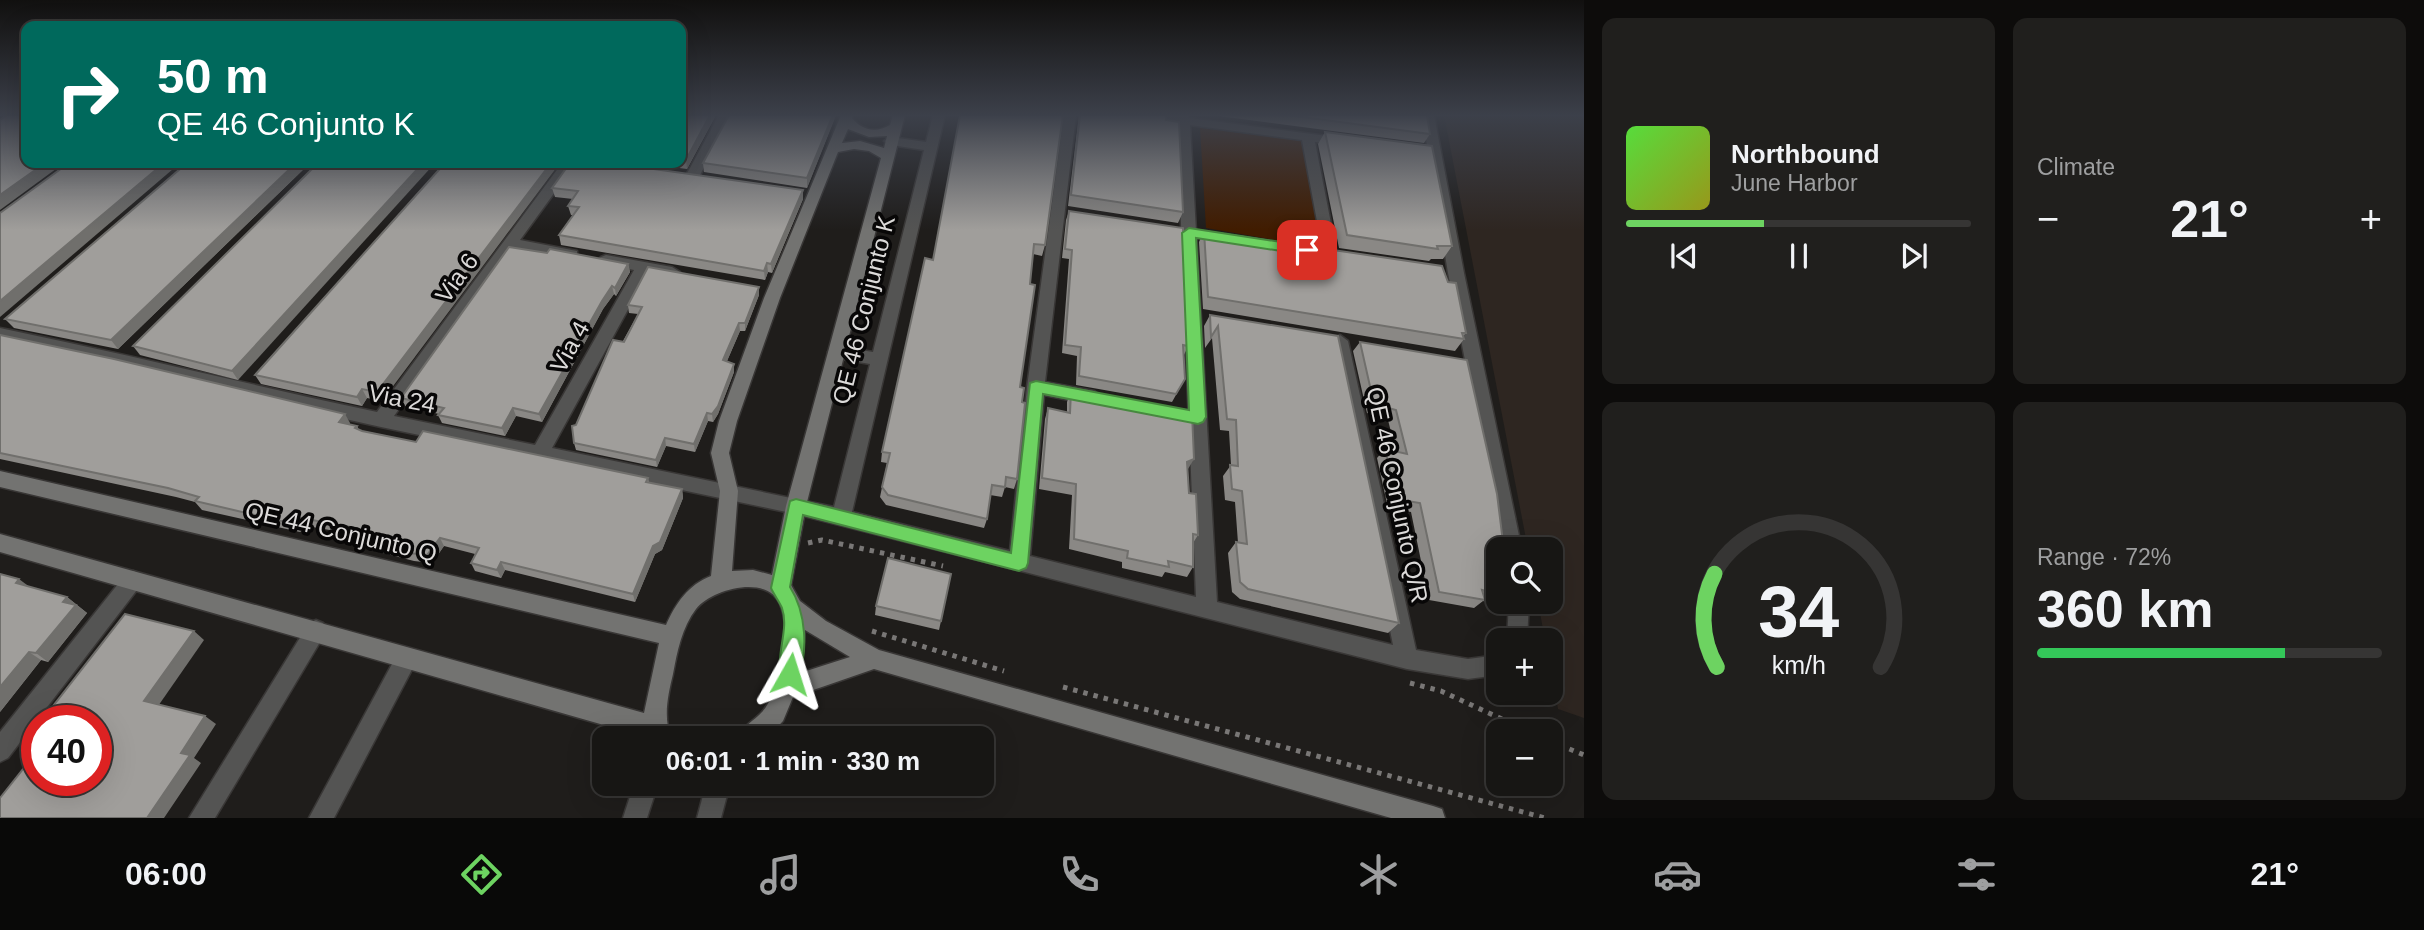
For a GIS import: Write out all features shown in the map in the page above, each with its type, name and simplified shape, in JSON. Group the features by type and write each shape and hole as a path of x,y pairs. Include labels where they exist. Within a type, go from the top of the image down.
{"street":[{"path":"692,177 705,153"},
{"path":"722,581 729,491 720,453 728,421 768,289 806,195 830,153"},
{"path":"780,588 796,506 888,153"},
{"name":"QE 46 Conjunto K","path":"841,517 930,153"},
{"path":"1019,563 1036,387 1063,212 1067,153"},
{"path":"1185,153 1189,233 1200,317 1191,416 1208,610"},
{"path":"1311,153 1330,254"},
{"path":"1429,153 1467,362 1508,537"},
{"name":"Via 6","path":"381,420 565,168"},
{"path":"511,243 682,274"},
{"name":"Via 4","path":"541,451 643,267"},
{"name":"Via 24","path":"3,327 127,354 381,420 541,451 796,506"},
{"name":"QE 46 Conjunto Q/R","path":"1340,341 1407,659"},
{"path":"836,352 878,359"},
{"path":"1036,387 1117,402"},
{"name":"QE 44 Conjunto Q","path":"0,479 671,636"},
{"path":"796,506 1407,659 1468,669 1486,666"},
{"path":"0,543 316,630 628,726"},
{"path":"0,750 133,580"},
{"path":"660,726 659,685 671,636 687,603 696,593 722,581 759,580 780,588 792,607 819,628 874,659 1420,816"},
{"path":"762,726 775,714 785,689 794,641 792,607"},
{"path":"201,818 316,630"},
{"path":"321,818 407,658"},
{"path":"785,689 874,659"},
{"path":"635,818 642,796"},
{"path":"709,818 715,796"}],"path":[{"path":"805,555 807,543 822,540 953,568"},
{"path":"860,627 1012,673"},
{"path":"1401,681 1441,691 1502,719"},
{"path":"1051,684 1545,818"},
{"path":"1563,746 1584,755"}],"shaded area":[{"path":"1202,153 1305,153 1321,248 1206,228"},
{"path":"1451,153 1584,153 1584,718 1558,709 1557,705 1563,705 1563,628 1543,628 1540,614 1563,614 1563,537 1526,537"}],"building":[{"path":"0,153 21,153 21,168 38,168 0,195"},
{"path":"708,153 817,153 807,178 703,163"},
{"path":"953,153 1058,153 1045,245 1034,244 1030,284 1035,285 1020,387 1024,388 1022,402 1025,403 1017,479 1006,477 1005,487 992,485 987,519 888,495 882,487 890,453 882,452 925,258 933,260"},
{"path":"1076,153 1180,153 1183,212 1071,195"},
{"path":"1330,153 1433,153 1452,246 1437,246 1438,249 1347,235"},
{"path":"62,168 158,168 0,301 0,213"},
{"path":"181,168 291,168 111,340 5,319"},
{"path":"313,168 418,168 232,371 133,346"},
{"path":"441,168 547,168 377,392 362,389 357,397 255,375"},
{"path":"566,168 647,168 803,190 771,264 767,263 764,271 559,235 579,207 568,206 578,191 552,188"},
{"path":"1069,211 1183,228 1188,346 1183,345 1185,379 1176,394 1079,376 1081,347 1065,345 1072,250 1065,249"},
{"path":"1204,231 1442,266 1448,282 1456,283 1466,333 1462,333 1464,339 1208,297"},
{"path":"509,247 547,253 550,249 628,264 615,288 612,286 602,301 539,414 513,408 502,428 438,415 444,408 401,398"},
{"path":"648,267 759,287 745,323 739,323 723,360 734,364 718,406 712,414 707,413 694,444 665,438 656,460 574,443 572,426 576,425 613,340 624,342 642,307 628,305"},
{"path":"1210,315 1338,336 1399,623 1248,589 1240,582 1236,542 1247,544 1242,491 1232,489 1230,465 1238,466 1236,420 1227,419 1218,326 1211,337"},
{"path":"0,335 345,414 339,422 357,426 355,428 362,431 416,442 423,431 648,478 646,482 682,489 660,542 653,546 633,594 501,562 497,570 471,563 479,548 440,538 427,555 409,553 350,538 356,528 301,518 294,524 195,501 199,497 168,488 0,453"},
{"path":"1360,342 1467,360 1497,494 1502,537 1486,537 1486,591 1482,590 1485,600 1439,592 1420,503 1396,499 1385,449 1407,454 1396,410 1374,404"},
{"path":"1071,391 1192,413 1194,459 1187,462 1189,493 1196,494 1198,535 1193,534 1193,567 1168,561 1169,567 1127,558 1128,551 1074,539 1076,484 1042,478 1048,408 1070,413"},
{"path":"888,558 951,574 941,621 876,606"},
{"path":"0,574 19,579 16,583 67,597 63,602 76,605 36,653 29,652 0,687"},
{"path":"125,614 194,631 144,701 205,716 181,753 190,755 147,818 0,818 0,798 21,772 21,796 112,796 112,705 54,705"}],"route":[{"path":"790,674 794,641 792,607 787,595 780,588 796,506 1019,563 1036,387 1198,417 1189,233 1307,250"}]}
